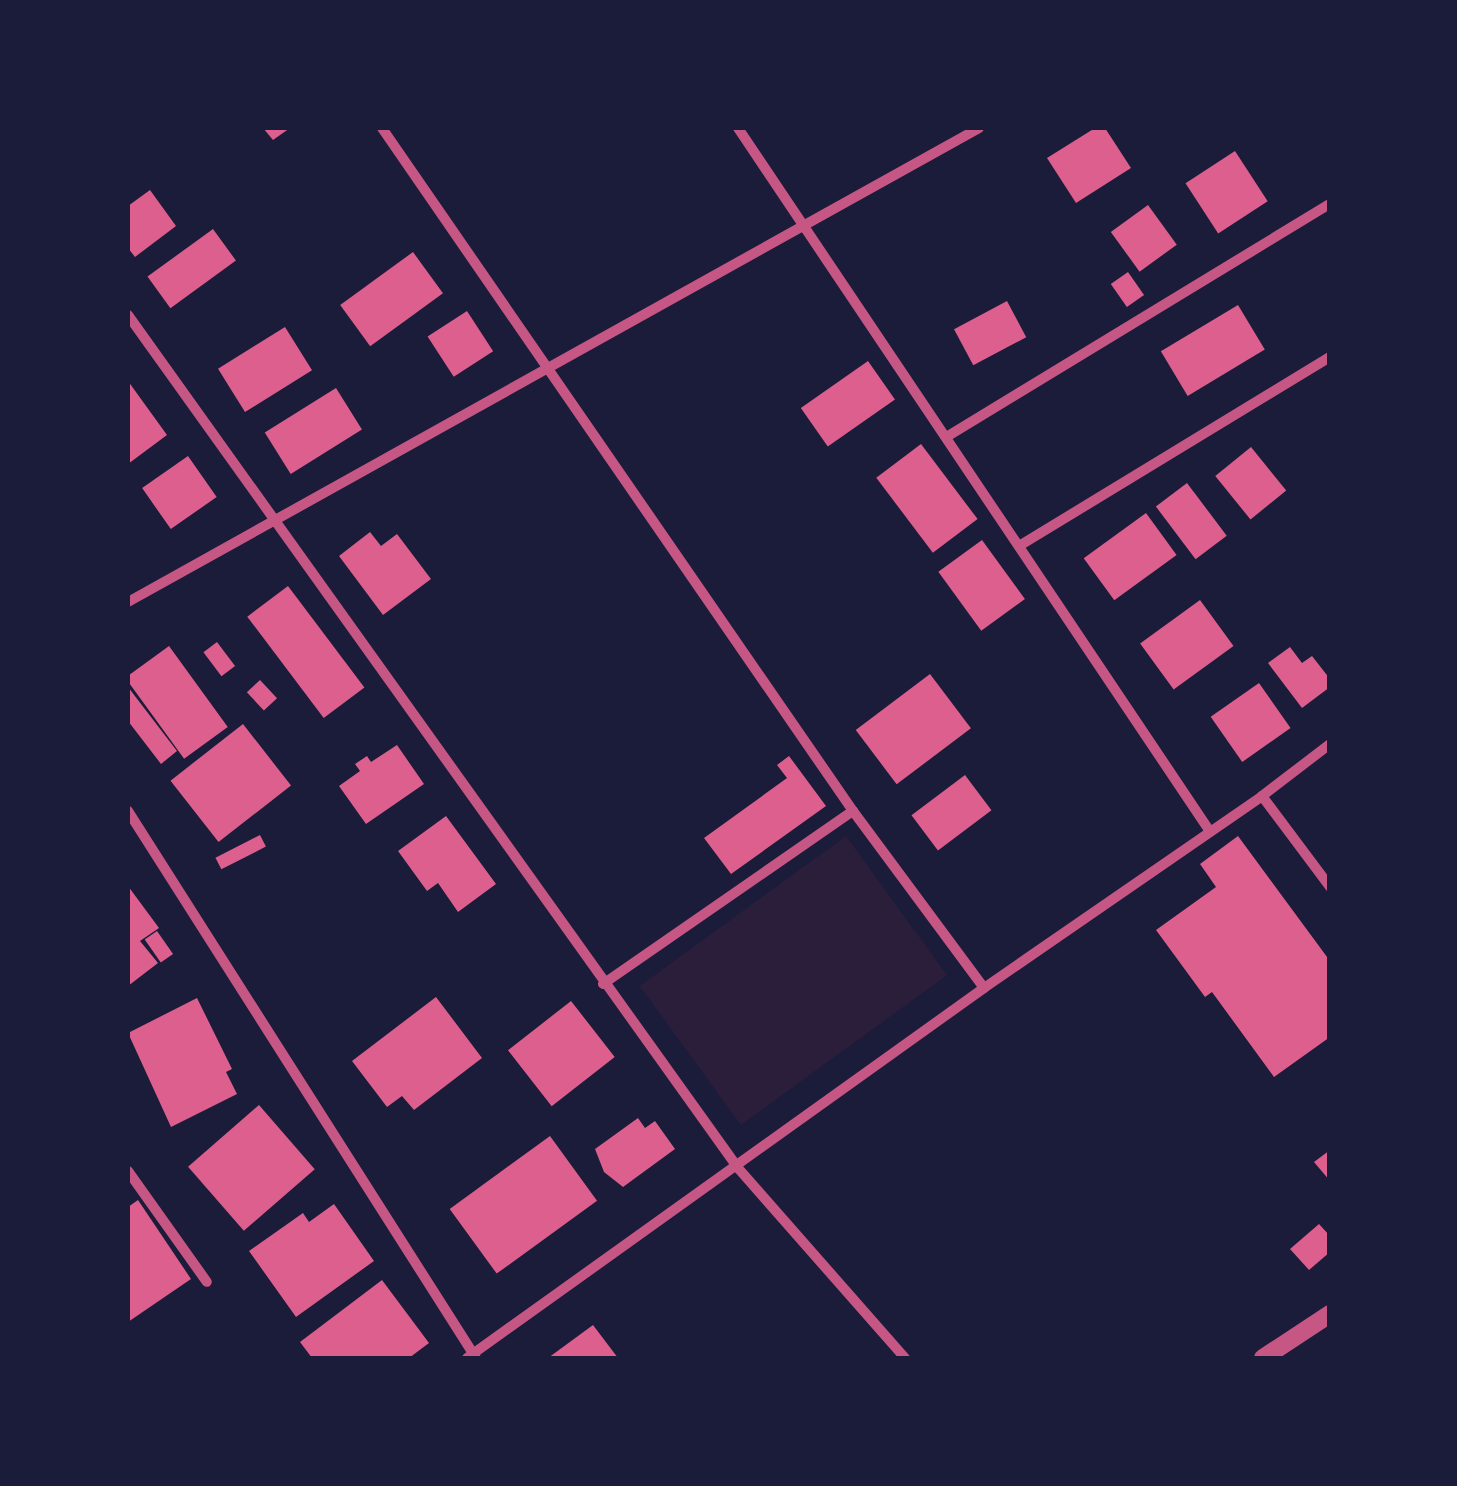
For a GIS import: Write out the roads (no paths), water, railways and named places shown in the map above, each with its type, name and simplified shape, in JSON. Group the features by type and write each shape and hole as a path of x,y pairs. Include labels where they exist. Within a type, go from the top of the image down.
{"street":[{"path":"382,128 854,811 984,988"},
{"path":"738,128 1209,830"},
{"path":"128,602 546,365 979,128"},
{"path":"948,436 1330,204"},
{"path":"128,316 738,1168 906,1358"},
{"path":"1018,546 1330,358"},
{"path":"128,811 472,1357 1330,744"},
{"path":"1262,796 1330,887"},
{"path":"603,984 854,811"},
{"path":"128,838 140,831"},
{"path":"128,1171 207,1282"},
{"path":"1263,1358 1330,1314"}]}
